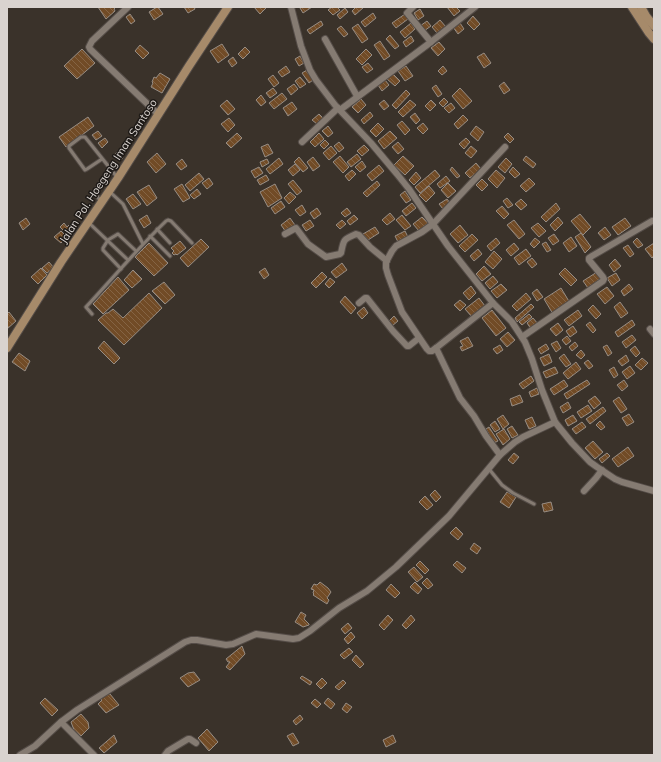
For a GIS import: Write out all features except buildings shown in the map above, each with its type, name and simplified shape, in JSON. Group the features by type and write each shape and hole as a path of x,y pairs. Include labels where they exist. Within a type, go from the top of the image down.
{"street":[{"path":"128,7 92,41 89,47 158,114"},
{"name":"Jalan Pol. Hoegeng Iman Santoso","path":"7,348 61,262 118,178 188,66 228,7"},
{"path":"291,7 301,46 310,70 325,93 371,143 409,189 452,252 493,303 512,322 525,342 555,422 590,462 622,482 654,492"},
{"path":"413,7 407,13 430,42"},
{"path":"302,142 339,109 475,7"},
{"path":"632,7 654,39"},
{"path":"641,7 654,26"},
{"path":"325,39 357,96"},
{"path":"493,303 432,351 429,351 402,312 386,268 387,261 396,246 422,232 433,224 505,147"},
{"path":"522,337 603,281 603,277 589,258 652,221"},
{"path":"285,234 296,228 306,242 326,257 340,254 344,241 356,234 359,235 370,247 387,261"},
{"path":"359,303 367,298 407,346 419,338"},
{"path":"436,348 460,398 474,416 500,456"},
{"path":"20,755 35,746 61,722 77,710 185,642 197,640 226,645 256,634 293,639 299,638 339,608 367,591 396,567 449,516 500,456 515,442 522,437 555,422"},
{"path":"584,491 602,470"},
{"path":"61,722 94,755"},
{"path":"165,755 190,738 196,744"}],"lane":[{"path":"102,159 85,170 68,146 83,136 118,178"},
{"path":"101,203 95,191 110,169"},
{"path":"109,191 123,204 143,244"},
{"path":"92,314 86,307 150,236 166,221 171,221 192,243"},
{"path":"88,222 128,260"},
{"path":"157,229 170,242"},
{"path":"121,269 103,250 108,240 118,234 136,252"},
{"path":"150,236 170,256"},
{"path":"489,469 502,485 513,493 534,504"}]}
